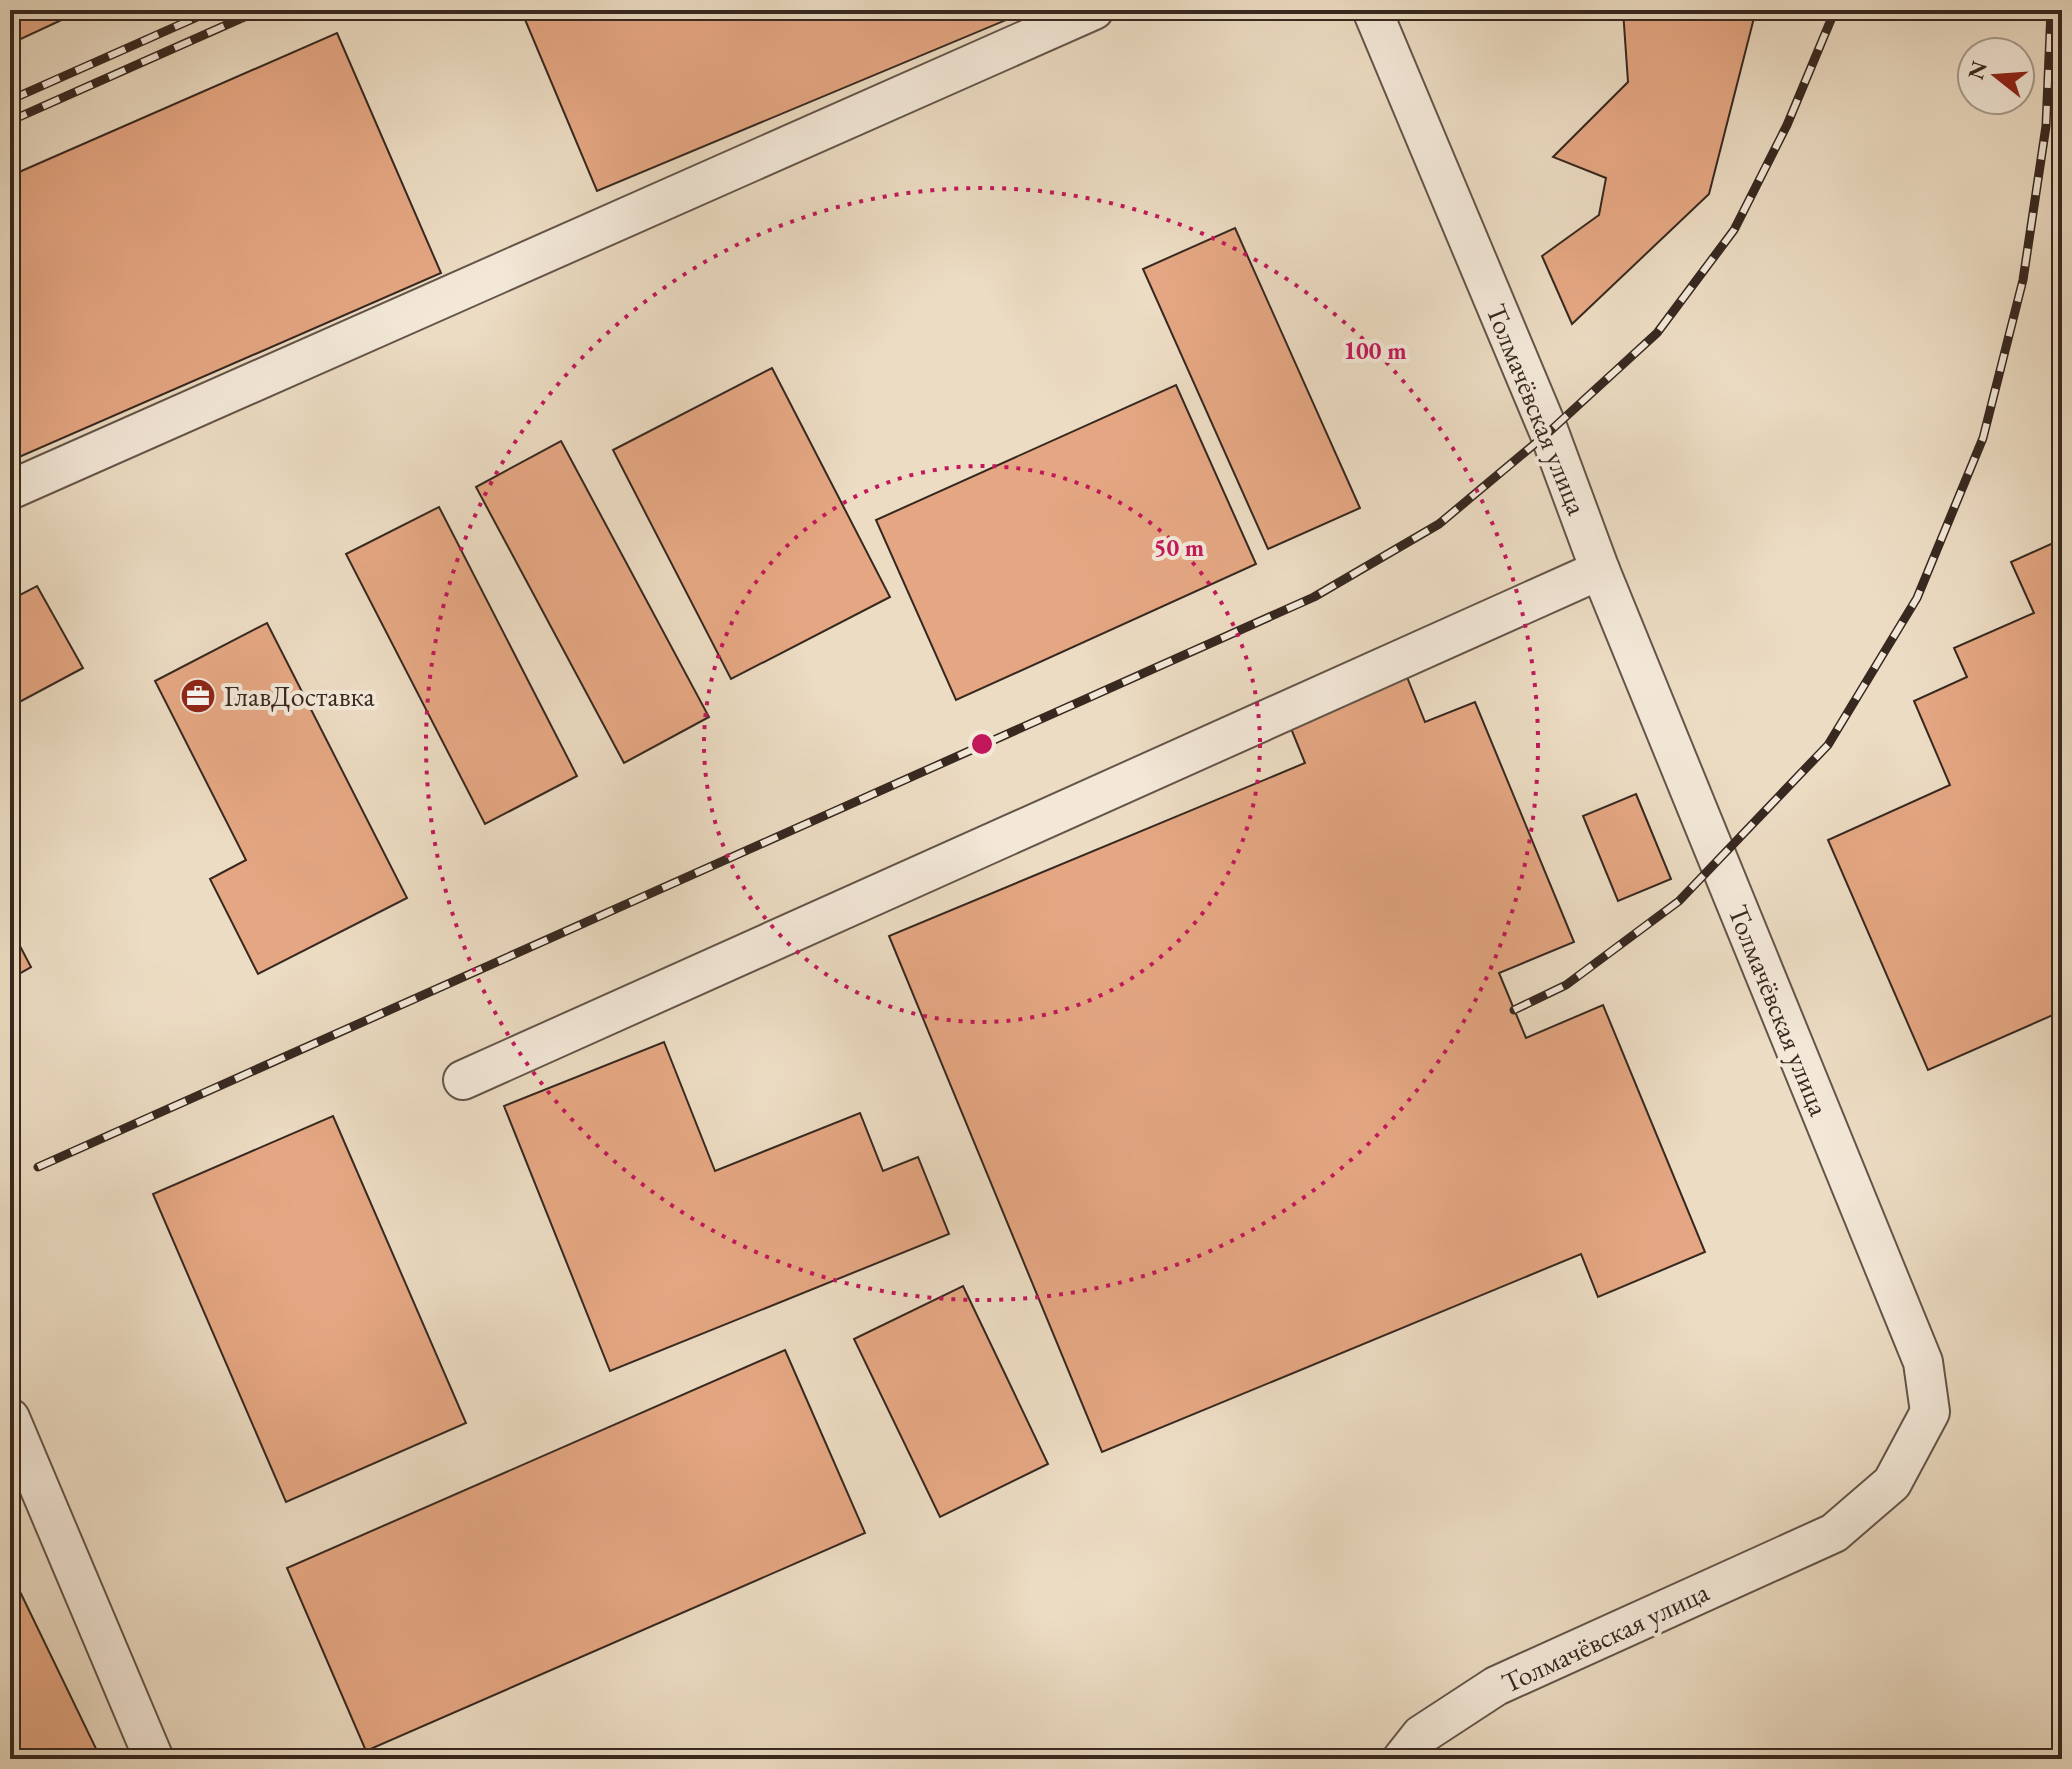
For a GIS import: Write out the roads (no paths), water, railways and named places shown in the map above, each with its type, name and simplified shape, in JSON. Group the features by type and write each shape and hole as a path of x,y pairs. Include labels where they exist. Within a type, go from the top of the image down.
{"street":[{"path":"10,490 1094,10"},
{"name":"Толмачёвская улица","path":"1372,10 1549,432 1600,570 1923,1362 1930,1412 1892,1483 1834,1533 1496,1686 1421,1735 1402,1759"},
{"path":"463,1080 1600,570"},
{"path":"10,1418 154,1759"}],"railway":[{"path":"10,100 213,10"},
{"path":"10,121 260,10"},
{"path":"38,1167 1314,597 1439,524 1549,432 1657,333 1734,230 1787,125 1835,10"},
{"path":"1514,1010 1566,985 1679,901 1828,745 1917,598 1983,438 2023,280 2046,126 2051,10"}],"place":[{"name":"ГлавДоставка","path":"198,696"}]}
